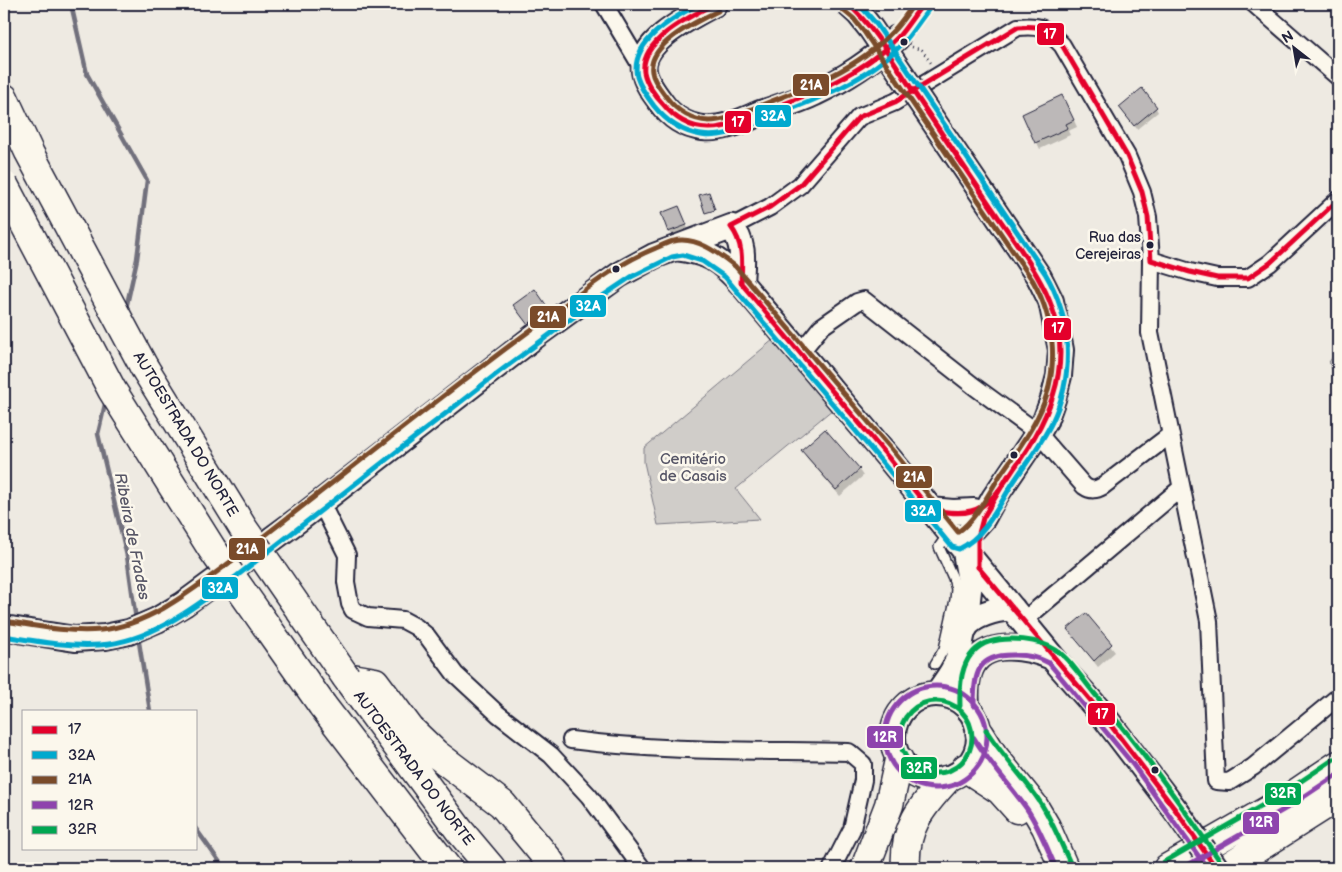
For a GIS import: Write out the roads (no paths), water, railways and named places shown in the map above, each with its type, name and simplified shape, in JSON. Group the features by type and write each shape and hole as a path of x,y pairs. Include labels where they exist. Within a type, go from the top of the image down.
{"highway":[{"name":"AUTOESTRADA DO NORTE","path":"4,98 29,152 144,367 242,528 346,677 459,830 491,868"},
{"path":"4,185 112,390 212,549 322,705 447,868"},
{"path":"346,677 375,682 410,729 436,754 502,804 554,868"},
{"path":"980,734 993,755 1033,805 1046,827 1054,863"},
{"path":"865,868 903,764"},
{"path":"884,868 902,816 906,794 903,764"},
{"path":"1168,868 1286,800 1338,764"},
{"path":"906,868 907,838 916,817 926,802 956,774 990,782 1010,800 1054,863"},
{"path":"469,778 488,812 535,868"},
{"path":"1226,868 1338,797"}],"street":[{"path":"604,4 667,112 685,124 704,128 723,127 814,94 844,78 873,59 895,40 923,4"},
{"path":"644,71 648,53 658,40 672,28 714,4"},
{"path":"848,4 860,14 871,29 1034,270 1051,301 1061,350 1059,376 1053,399 1041,427 984,509 962,549 970,582 965,628 958,660 952,673 937,694"},
{"path":"1254,4 1338,76"},
{"path":"4,628 75,638 105,637 129,632 157,620 184,604 321,503 538,333 619,275 654,256 726,230 770,207 800,184 859,117 895,102 1018,26 1033,26 1047,30 1062,45 1127,156 1142,192 1148,217 1151,260 1150,333 1209,621 1216,781 1229,782 1253,767 1338,697"},
{"path":"1151,260 1218,278 1248,278 1270,263 1338,200"},
{"path":"726,230 739,237 742,249 735,277"},
{"path":"676,248 704,253 713,258 735,277 1052,657 1102,714 1177,812 1216,868"},
{"path":"800,353 821,327 857,302 864,300 975,387 1041,427 1084,486 1090,490 1103,486 1170,435"},
{"path":"992,649 1008,625 1018,615 1181,488"},
{"path":"321,503 347,555 346,582 353,610 368,617 403,620 427,636 455,674 498,714 551,755 590,796 642,868"},
{"path":"930,510 953,512 984,509"},
{"path":"962,549 978,537 984,509"},
{"path":"965,628 975,619 1004,608 1018,615"},
{"path":"966,706 970,671 982,654 992,649 1010,647 1033,649 1052,657"},
{"path":"937,694 958,700 966,706 978,724 980,734 979,747 974,758 956,774 932,780 918,777 903,764 894,748 893,735 896,722 902,711 912,702 924,696 937,694"},
{"path":"571,740 613,746 849,752 863,764 863,780 852,829 832,868"}],"lane":[{"path":"935,664 944,649 956,589 939,547 962,549"}],"waterway":[{"name":"Ribeira de Frades","path":"71,4 87,74 147,180 137,259 127,304"},
{"name":"Ribeira de Frades","path":"106,400 98,434 127,556 136,620"},
{"name":"Ribeira de Frades","path":"138,636 150,710"},
{"name":"Ribeira de Frades","path":"198,832 224,868"}],"place":[{"name":"Rua das Cerejeiras","path":"1150,245"}],"park label":[{"name":"Cemitério de Casais","path":"693,468"}]}
